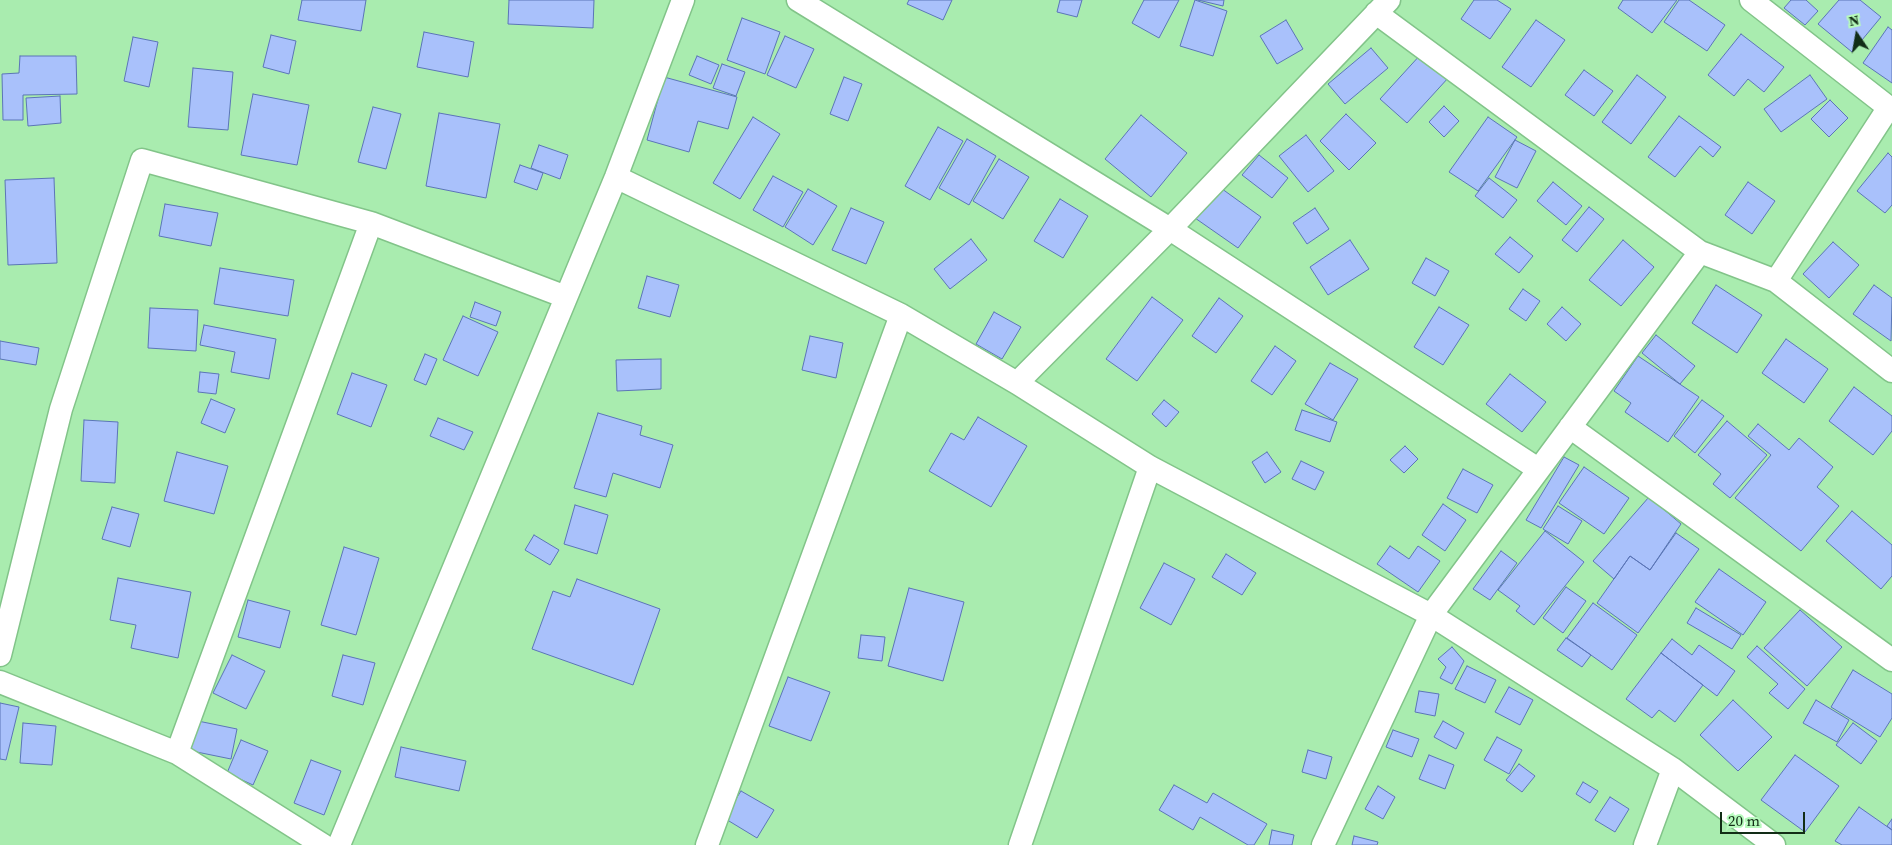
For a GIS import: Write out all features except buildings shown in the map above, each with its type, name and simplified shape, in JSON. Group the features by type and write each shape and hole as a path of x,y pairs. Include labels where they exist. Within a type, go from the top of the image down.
{"street":[{"path":"339,845 616,177 683,0"},
{"path":"798,0 1170,229 1538,469"},
{"path":"1750,0 1890,109 1776,281"},
{"path":"1017,383 1170,229 1382,6 1700,252 1776,281 1892,371"},
{"path":"0,655 61,409 142,160 371,222 566,297"},
{"path":"616,177 901,315 1017,383 1150,466 1431,615 1672,769 1774,845"},
{"path":"177,753 371,222"},
{"path":"1322,845 1431,615 1700,252"},
{"path":"707,845 901,315"},
{"path":"1570,427 1892,660"},
{"path":"1020,845 1150,466"},
{"path":"0,682 177,753 323,845"},
{"path":"1645,845 1672,769"}]}
